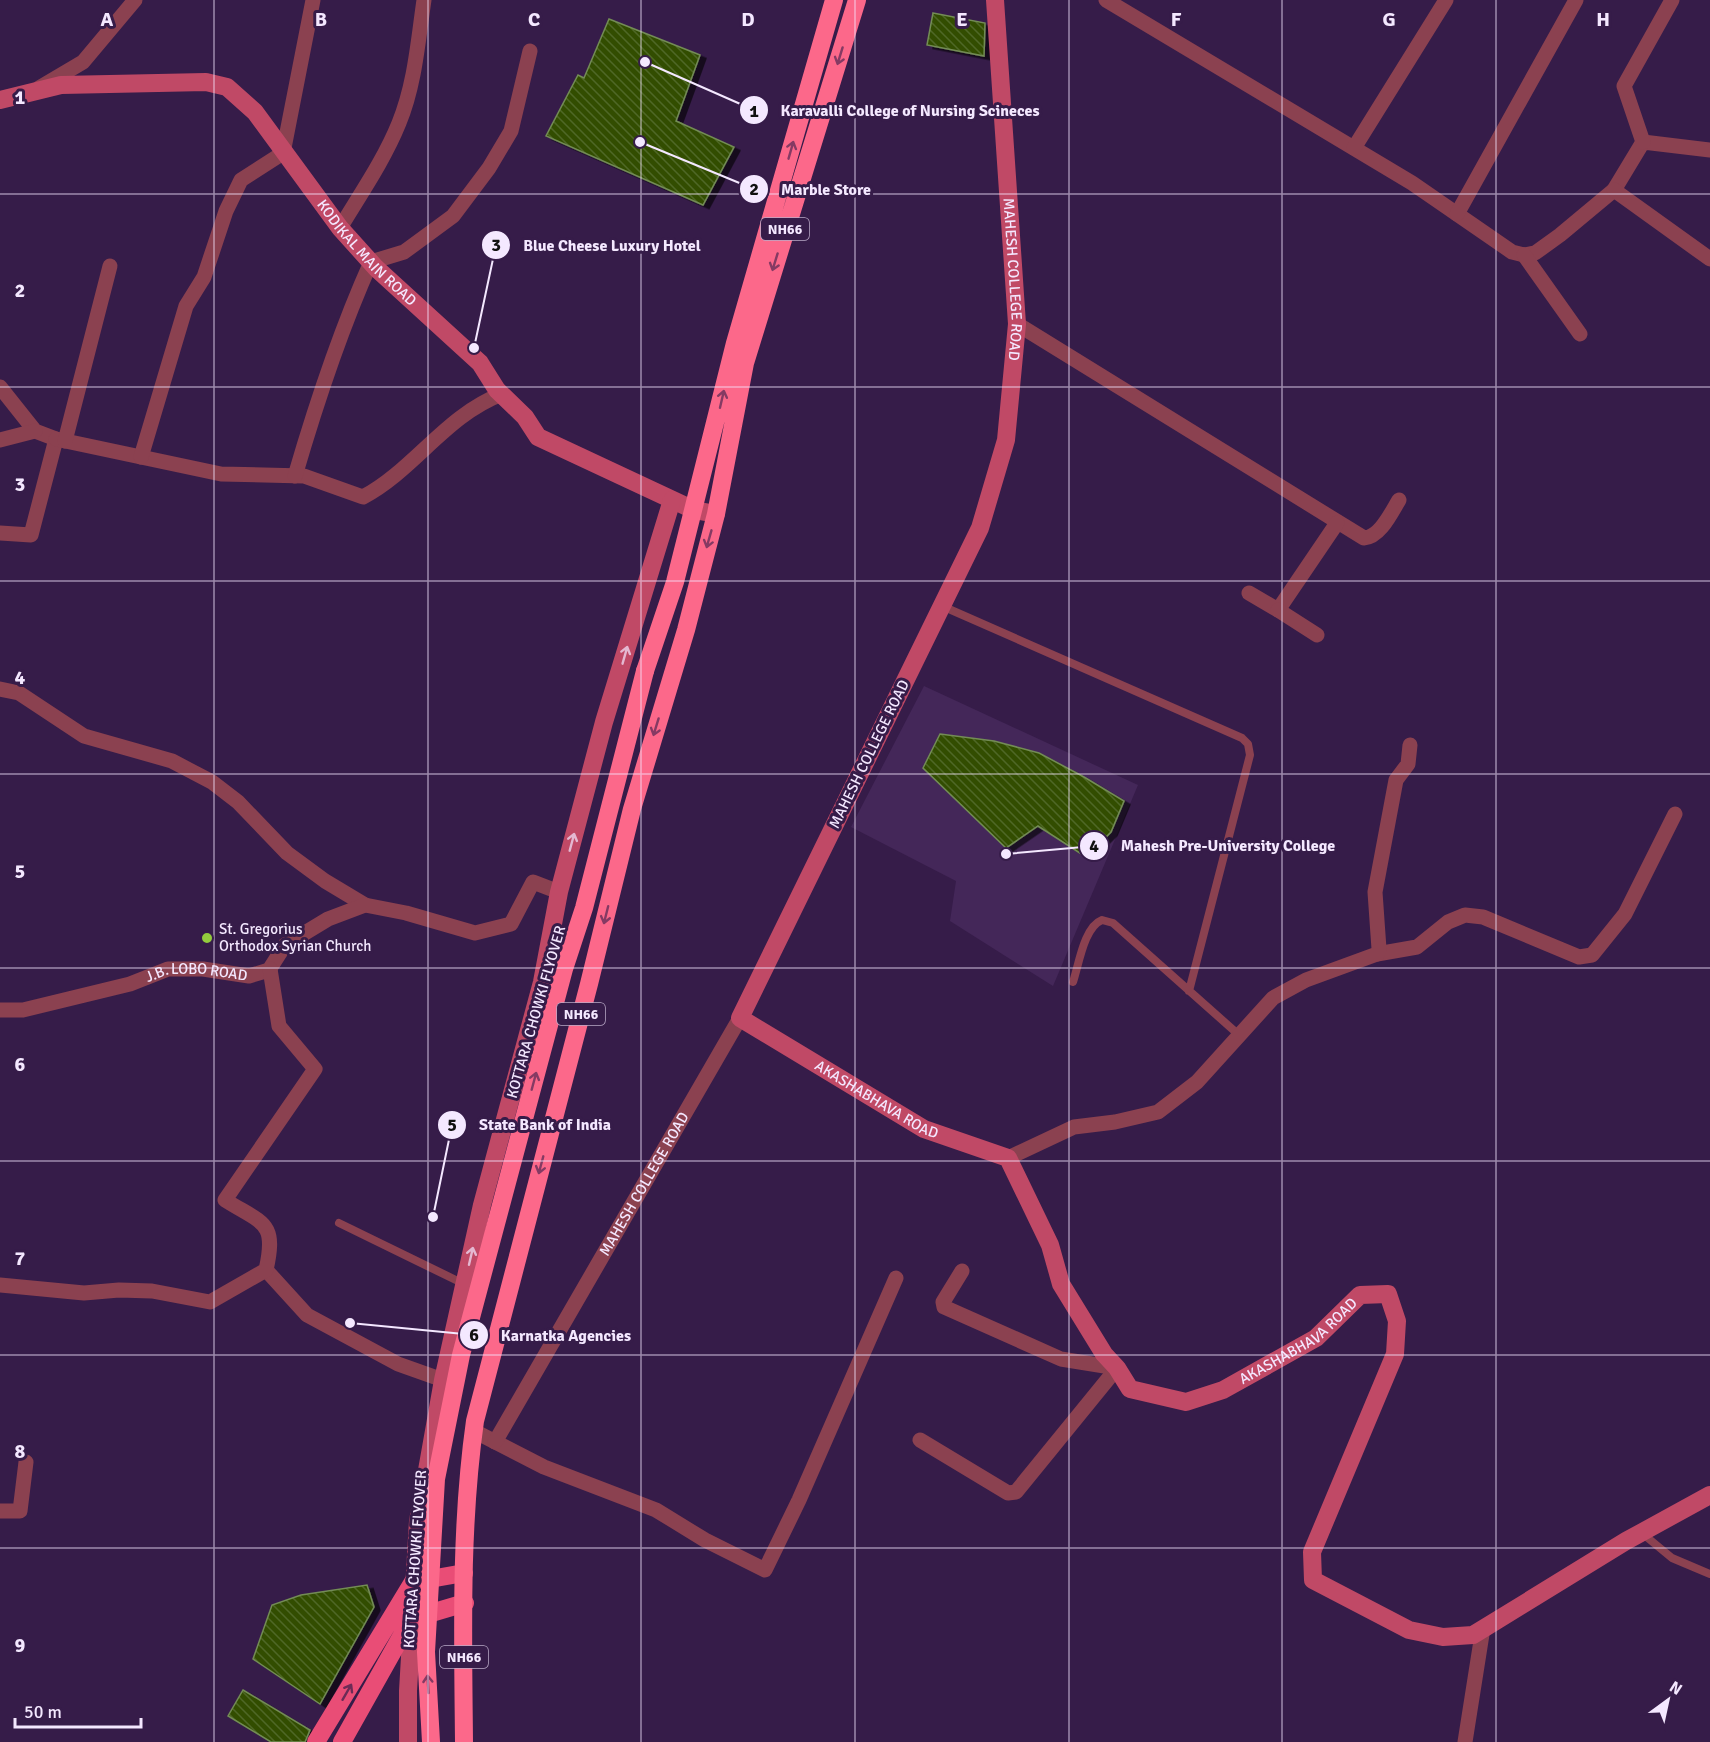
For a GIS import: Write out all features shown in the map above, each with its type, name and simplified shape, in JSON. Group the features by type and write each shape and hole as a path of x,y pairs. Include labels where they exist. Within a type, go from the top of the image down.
{"highway":[{"name":"NH66","path":"694,510 735,343 834,0"},
{"name":"NH66","path":"464,1742 464,1573 469,1461 474,1431 632,809 686,630 716,514 745,363 857,0"},
{"name":"KOTTARA CHOWKI FLYOVER","path":"430,1742 426,1652 436,1479 461,1355 561,981 584,908 645,671 675,582 694,510"}],"main road":[{"path":"316,1742 413,1582 464,1573"},
{"path":"342,1742 411,1619 465,1603"}],"street":[{"path":"34,92 83,62 135,0"},
{"path":"141,457 186,306 204,277 226,212 241,180 283,153 313,0"},
{"path":"340,228 383,159 400,121 415,67 424,0"},
{"name":"MAHESH COLLEGE ROAD","path":"495,1442 740,1018 980,528 1006,440 1017,324 996,0"},
{"path":"1106,0 1354,148 1512,252 1524,255 1535,253 1560,236 1614,190 1643,142 1624,86 1672,0"},
{"path":"1354,148 1446,0"},
{"path":"1457,214 1576,0"},
{"path":"295,476 315,408 354,300 371,262 404,252 453,216 489,168 511,131 530,51"},
{"name":"KODIKAL MAIN ROAD","path":"0,100 61,85 206,82 227,87 255,112 340,228 371,262 480,363 502,394 525,417 538,437 694,510 716,514"},
{"path":"1643,142 1710,150"},
{"path":"1614,190 1710,259"},
{"path":"1524,255 1580,334"},
{"path":"0,533 31,535 61,440 110,266"},
{"path":"1017,324 1364,538 1371,538 1399,500"},
{"path":"0,387 35,431 61,440 221,474 304,476 363,498 384,486 422,448 483,401 502,394"},
{"path":"0,440 35,431"},
{"path":"408,1742 411,1619 420,1503 443,1380 482,1205 542,982 559,892 604,722 672,500"},
{"path":"1278,610 1337,523"},
{"path":"1249,593 1317,635"},
{"path":"0,689 19,693 84,736 172,761 212,782 238,802 287,853 325,881 365,905 405,913 475,933 511,924 533,882 559,892"},
{"path":"1377,954 1379,949 1375,892 1396,780 1408,764 1410,745"},
{"path":"1008,1158 1074,1127 1115,1122 1158,1112 1197,1082 1273,998 1287,989 1377,954 1417,947 1448,922 1465,915 1483,917 1579,957 1592,954 1625,914 1675,814"},
{"name":"J.B. LOBO ROAD","path":"0,1010 23,1010 130,984 168,969 203,969 249,976 270,969 285,945 328,920 365,905"},
{"path":"266,1270 271,1236 267,1227 225,1200 315,1070 279,1026 270,969"},
{"name":"AKASHABHAVA ROAD","path":"740,1018 924,1129 1008,1158 1050,1245 1061,1284 1104,1354 1117,1368 1130,1389 1186,1402 1223,1390 1316,1338 1360,1295 1388,1294 1397,1321 1395,1354 1312,1552 1313,1580 1409,1630 1443,1637 1473,1635 1641,1533 1710,1495"},
{"path":"266,1270 308,1315 398,1364 443,1380"},
{"path":"0,1285 84,1293 119,1290 152,1291 210,1302 266,1270"},
{"path":"962,1271 943,1302 944,1308 1061,1359 1117,1368"},
{"path":"474,1431 544,1467 656,1510 705,1540 765,1570 799,1500 896,1278"},
{"path":"920,1440 1008,1493 1016,1492 1117,1368"},
{"path":"0,1511 20,1511 26,1462"},
{"path":"1466,1742 1484,1628"}],"lane":[{"path":"942,606 1242,738 1248,744 1250,755 1189,991"},
{"path":"1073,982 1090,931 1096,922 1102,920 1113,923 1239,1035"},
{"path":"339,1223 465,1284"},
{"path":"1641,1533 1672,1558 1710,1574"}],"shaded area":[{"path":"924,686 1138,785 1053,986 950,921 956,881 851,827"}],"building":[{"path":"933,13 985,23 984,56 927,45"},
{"path":"609,19 700,55 676,121 734,147 703,205 546,136 578,75 584,78"},
{"path":"940,734 994,741 1039,753 1084,777 1124,801 1111,832 1086,857 1038,826 1006,848 923,768"},
{"path":"367,1585 374,1607 320,1704 253,1659 272,1605 301,1595"},
{"path":"243,1690 310,1730 305,1742 271,1742 228,1716"}],"place":[{"name":"Karavalli College of Nursing Scineces","path":"645,62"},
{"name":"Marble Store","path":"640,142"},
{"name":"Blue Cheese Luxury Hotel","path":"474,348"},
{"name":"Mahesh Pre-University College","path":"1006,854"},
{"name":"St. Gregorius Orthodox Syrian Church","path":"207,938"},
{"name":"State Bank of India","path":"433,1217"},
{"name":"Karnatka Agencies","path":"350,1323"}]}
